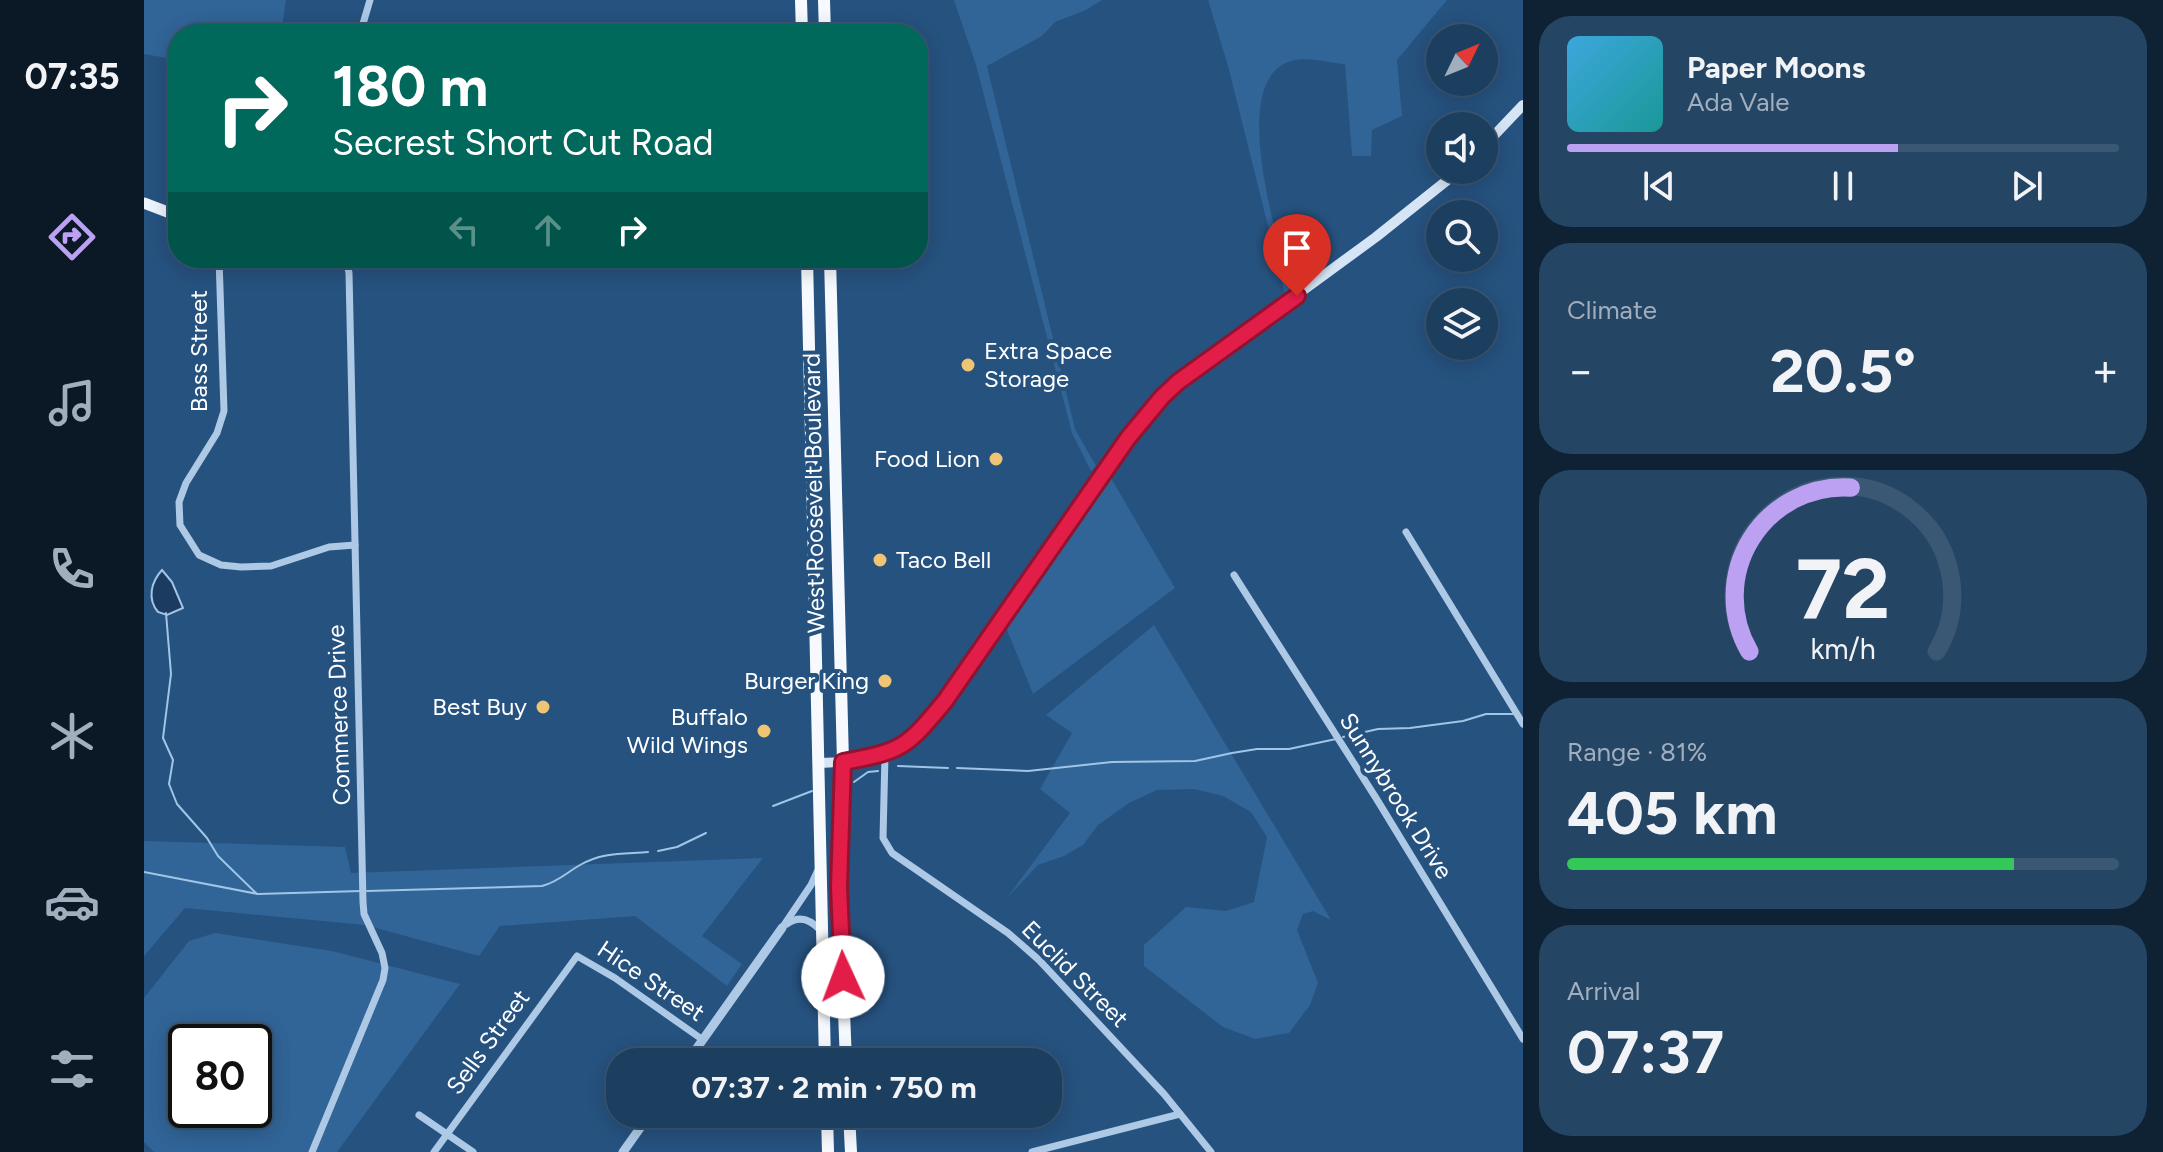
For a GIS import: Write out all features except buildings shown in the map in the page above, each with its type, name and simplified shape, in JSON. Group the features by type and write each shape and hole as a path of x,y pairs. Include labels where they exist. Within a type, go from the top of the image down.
{"highway":[{"path":"801,0 802,24"},
{"path":"824,0 825,24"},
{"name":"West Roosevelt Boulevard","path":"807,268 825,1048"},
{"name":"West Roosevelt Boulevard","path":"830,268 843,762 839,887 845,1048"},
{"path":"827,1128 828,1152"},
{"path":"850,1128 851,1152"}],"main road":[{"path":"1498,131 1523,105"},
{"path":"819,763 885,755 913,739 945,701 1128,438 1162,397 1442,184"},
{"path":"144,203 168,212"}],"street":[{"path":"363,24 370,0"},
{"name":"Bass Street","path":"219,268 224,411 217,433 186,483 179,502 180,525 199,555 221,565 271,566 329,547 355,545"},
{"name":"Commerce Drive","path":"312,1152 375,1003 385,968 382,953 364,914 363,902 348,268"},
{"path":"1406,532 1523,724"},
{"name":"Sunnybrook Drive","path":"1234,575 1376,798 1523,1039"},
{"name":"Euclid Street","path":"885,755 883,838 892,853 1008,933 1039,960 1211,1152"},
{"path":"697,1048 811,885 821,864"},
{"path":"782,928 793,920 804,919 813,922 822,931"},
{"name":"Hice Street","path":"577,956 615,978 703,1040"},
{"name":"Sells Street","path":"434,1152 577,956"},
{"path":"1032,1152 1180,1114"},
{"path":"419,1115 473,1152"},
{"path":"623,1152 640,1128"}],"shaded area":[{"path":"144,0 286,0 282,24 168,24 168,58 144,54"},
{"path":"954,0 1102,0 1055,22 1042,36 987,66 1075,429 1096,466 1091,471 1072,433 976,65"},
{"path":"1208,0 1447,0 1397,60 1402,116 1372,130 1371,156 1352,156 1345,64 1301,59 1274,72 1262,96 1259,127 1268,201 1291,290 1285,294 1228,66"},
{"path":"1111,478 1175,588 1033,694 1005,625"},
{"path":"162,570 172,582 183,608 167,615 158,612 152,602 153,585"},
{"path":"1154,625 1331,920 1313,911 1303,914 1297,930 1318,983 1310,1005 1289,1033 1255,1039 1223,1027 1144,966 1144,945 1186,907 1226,911 1254,902 1267,837 1251,812 1223,796 1194,789 1157,790 1129,803 1098,825 1083,845 1038,865 1006,899 1070,813 1040,789 1072,733 1046,715"},
{"path":"144,841 345,847 351,873 763,858 702,936 742,964 727,986 635,916 500,926 479,956 365,925 185,908 144,956"},
{"path":"215,933 332,951 460,984 337,1152 154,1152 144,1142 144,998 189,941"}],"waterway":[{"path":"166,613 171,674 163,738 173,760 169,784 177,804 207,838 218,856 257,894"},
{"path":"1343,737 1378,729 1463,721 1486,714 1514,714"},
{"path":"957,768 1028,771 1112,762 1195,761 1257,749 1289,749 1336,739"},
{"path":"898,766 948,768"},
{"path":"854,782 868,772 878,771"},
{"path":"773,806 812,791"},
{"path":"658,851 677,847 706,833"},
{"path":"367,891 542,886 596,858 648,852"},
{"path":"144,872 258,894 361,891"}],"place":[{"name":"Extra Space Storage","path":"968,365"},
{"name":"Food Lion","path":"996,459"},
{"name":"Taco Bell","path":"880,560"},
{"name":"Burger King","path":"885,681"},
{"name":"Best Buy","path":"543,707"},
{"name":"Buffalo Wild Wings","path":"764,731"}],"route":[{"path":"843,977 839,887 843,762 885,755 913,739 945,701 1128,438 1162,397 1178,382 1297,296"}]}
